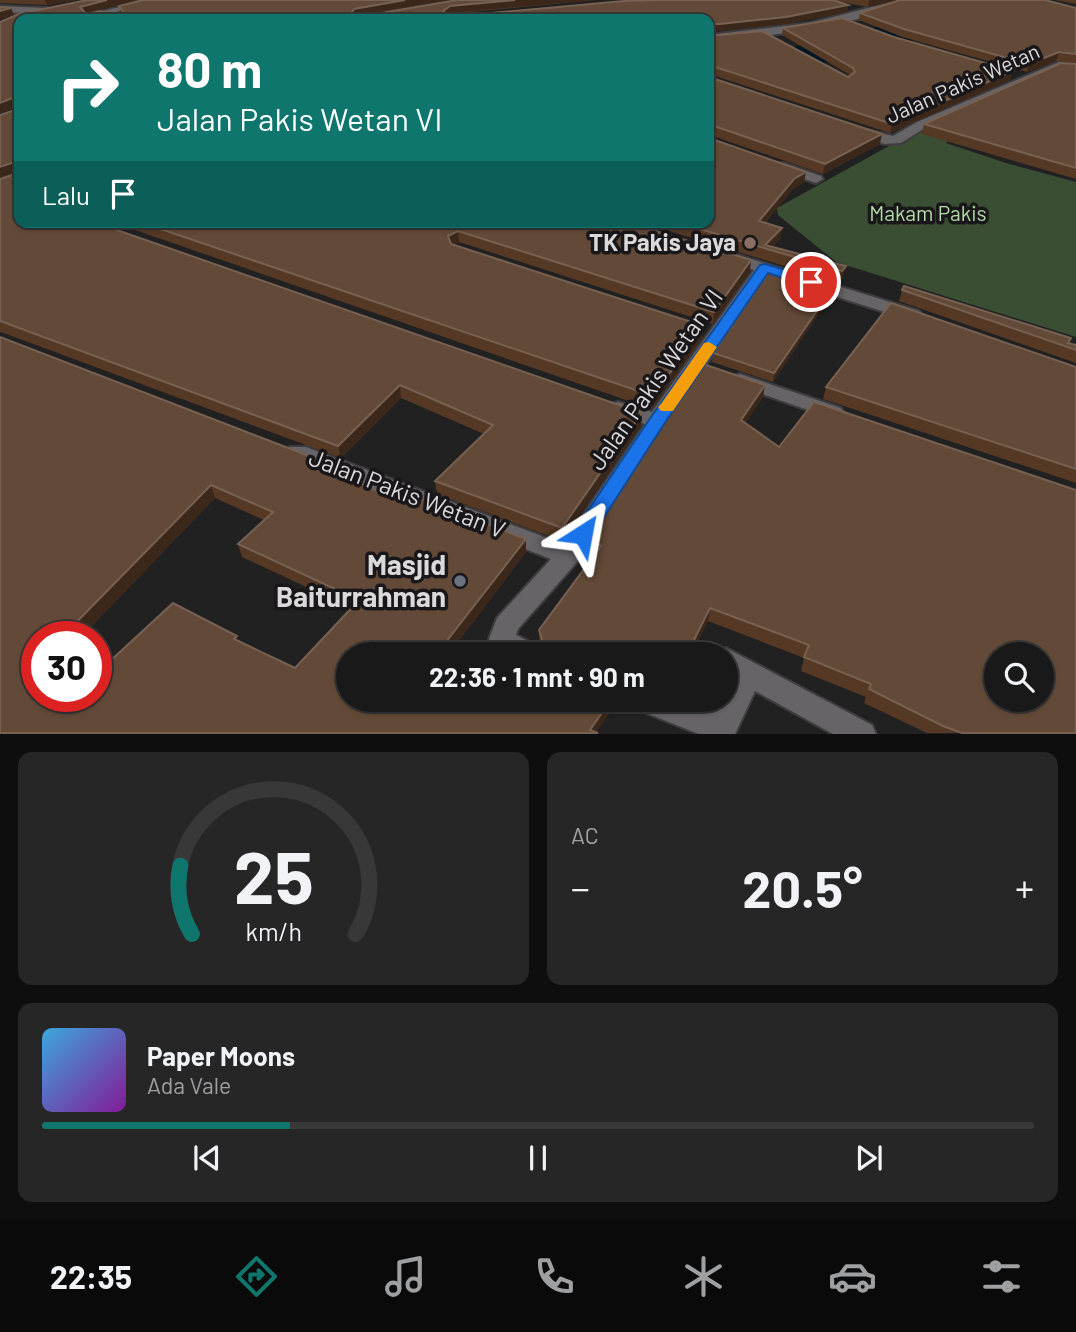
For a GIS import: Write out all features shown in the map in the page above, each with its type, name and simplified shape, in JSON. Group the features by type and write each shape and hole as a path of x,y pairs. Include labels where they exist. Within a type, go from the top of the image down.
{"street":[{"path":"99,14 160,0"},
{"path":"714,38 766,34 845,20 908,0"},
{"path":"844,6 867,13"},
{"path":"0,9 47,11"},
{"path":"36,14 58,9"},
{"path":"845,20 856,25"},
{"path":"766,34 777,40"},
{"name":"Jalan Pakis Wetan","path":"846,127 884,140 896,140 1019,76 1059,65 1076,68"},
{"path":"768,162 816,179"},
{"name":"Jalan Pakis Wetan VI","path":"714,253 934,322"},
{"name":"Jalan Pakis Wetan VI","path":"568,556 696,365 712,332 765,268"},
{"path":"696,365 850,418"},
{"path":"605,403 657,421"},
{"name":"Jalan Pakis Wetan V","path":"283,447 568,556"},
{"path":"506,642 502,639 506,625 568,556"},
{"path":"738,665 862,733"},
{"path":"675,712 721,731 723,712"}],"green space":[{"name":"Makam Pakis","path":"925,126 953,135 946,143 1076,182 1076,337 836,262 778,215 777,208"}],"building":[{"path":"87,0 107,0 80,7 86,14 19,14"},
{"path":"143,0 405,0 354,9 354,14 115,14 124,13 119,6"},
{"path":"457,0 515,0 450,6 443,11 446,14 375,14"},
{"path":"657,0 833,0 848,5 786,17 714,25 714,14 479,14"},
{"path":"900,0 1045,0 1076,8 1076,54 1059,52 1029,64 904,29 860,13"},
{"path":"100,11 115,14 86,14"},
{"path":"14,16 14,97 0,103 0,22"},
{"path":"842,18 894,37 1013,71 892,124 714,67 714,36 762,31 848,77 855,72 853,68 783,28"},
{"path":"1061,63 1076,64 1076,168 924,124"},
{"path":"714,79 882,134 825,164 714,126"},
{"path":"14,110 14,162 0,167 0,115"},
{"path":"714,140 806,172 794,179 759,221 782,228 765,245 846,266 842,271 696,228 714,228"},
{"path":"14,174 14,228 111,228 642,413 562,528 435,481 493,425 400,385 338,446 0,321 0,179"},
{"path":"158,228 646,228 751,260 714,312 458,231 448,236 451,244 704,326 653,396"},
{"path":"770,270 832,289 774,373 713,353"},
{"path":"904,286 1071,338 1068,343 1076,345 1076,350 902,290"},
{"path":"891,303 1076,367 1076,469 826,387"},
{"path":"0,337 322,461 319,464 410,506 418,498 526,539 446,642 336,642 336,712 603,712 590,730 598,733 0,733","holes":["211,485 273,512 238,544 359,600 295,668 234,639 237,636 173,603 112,659 112,712 21,712 21,621 78,621"]},
{"path":"703,364 765,385 741,420 779,447 814,402 1076,490 1076,733 962,733 869,689 871,684 804,657 809,645 710,608 693,642 543,642 539,630 601,546 586,540"}],"waterway":[{"path":"809,55 905,31 985,0"}],"slow traffic":[{"path":"667,407 709,347"}],"place":[{"name":"TK Pakis Jaya","path":"750,243"},
{"name":"Masjid Baiturrahman","path":"460,581"}],"route":[{"path":"583,534 657,421 765,268 811,282"}]}
